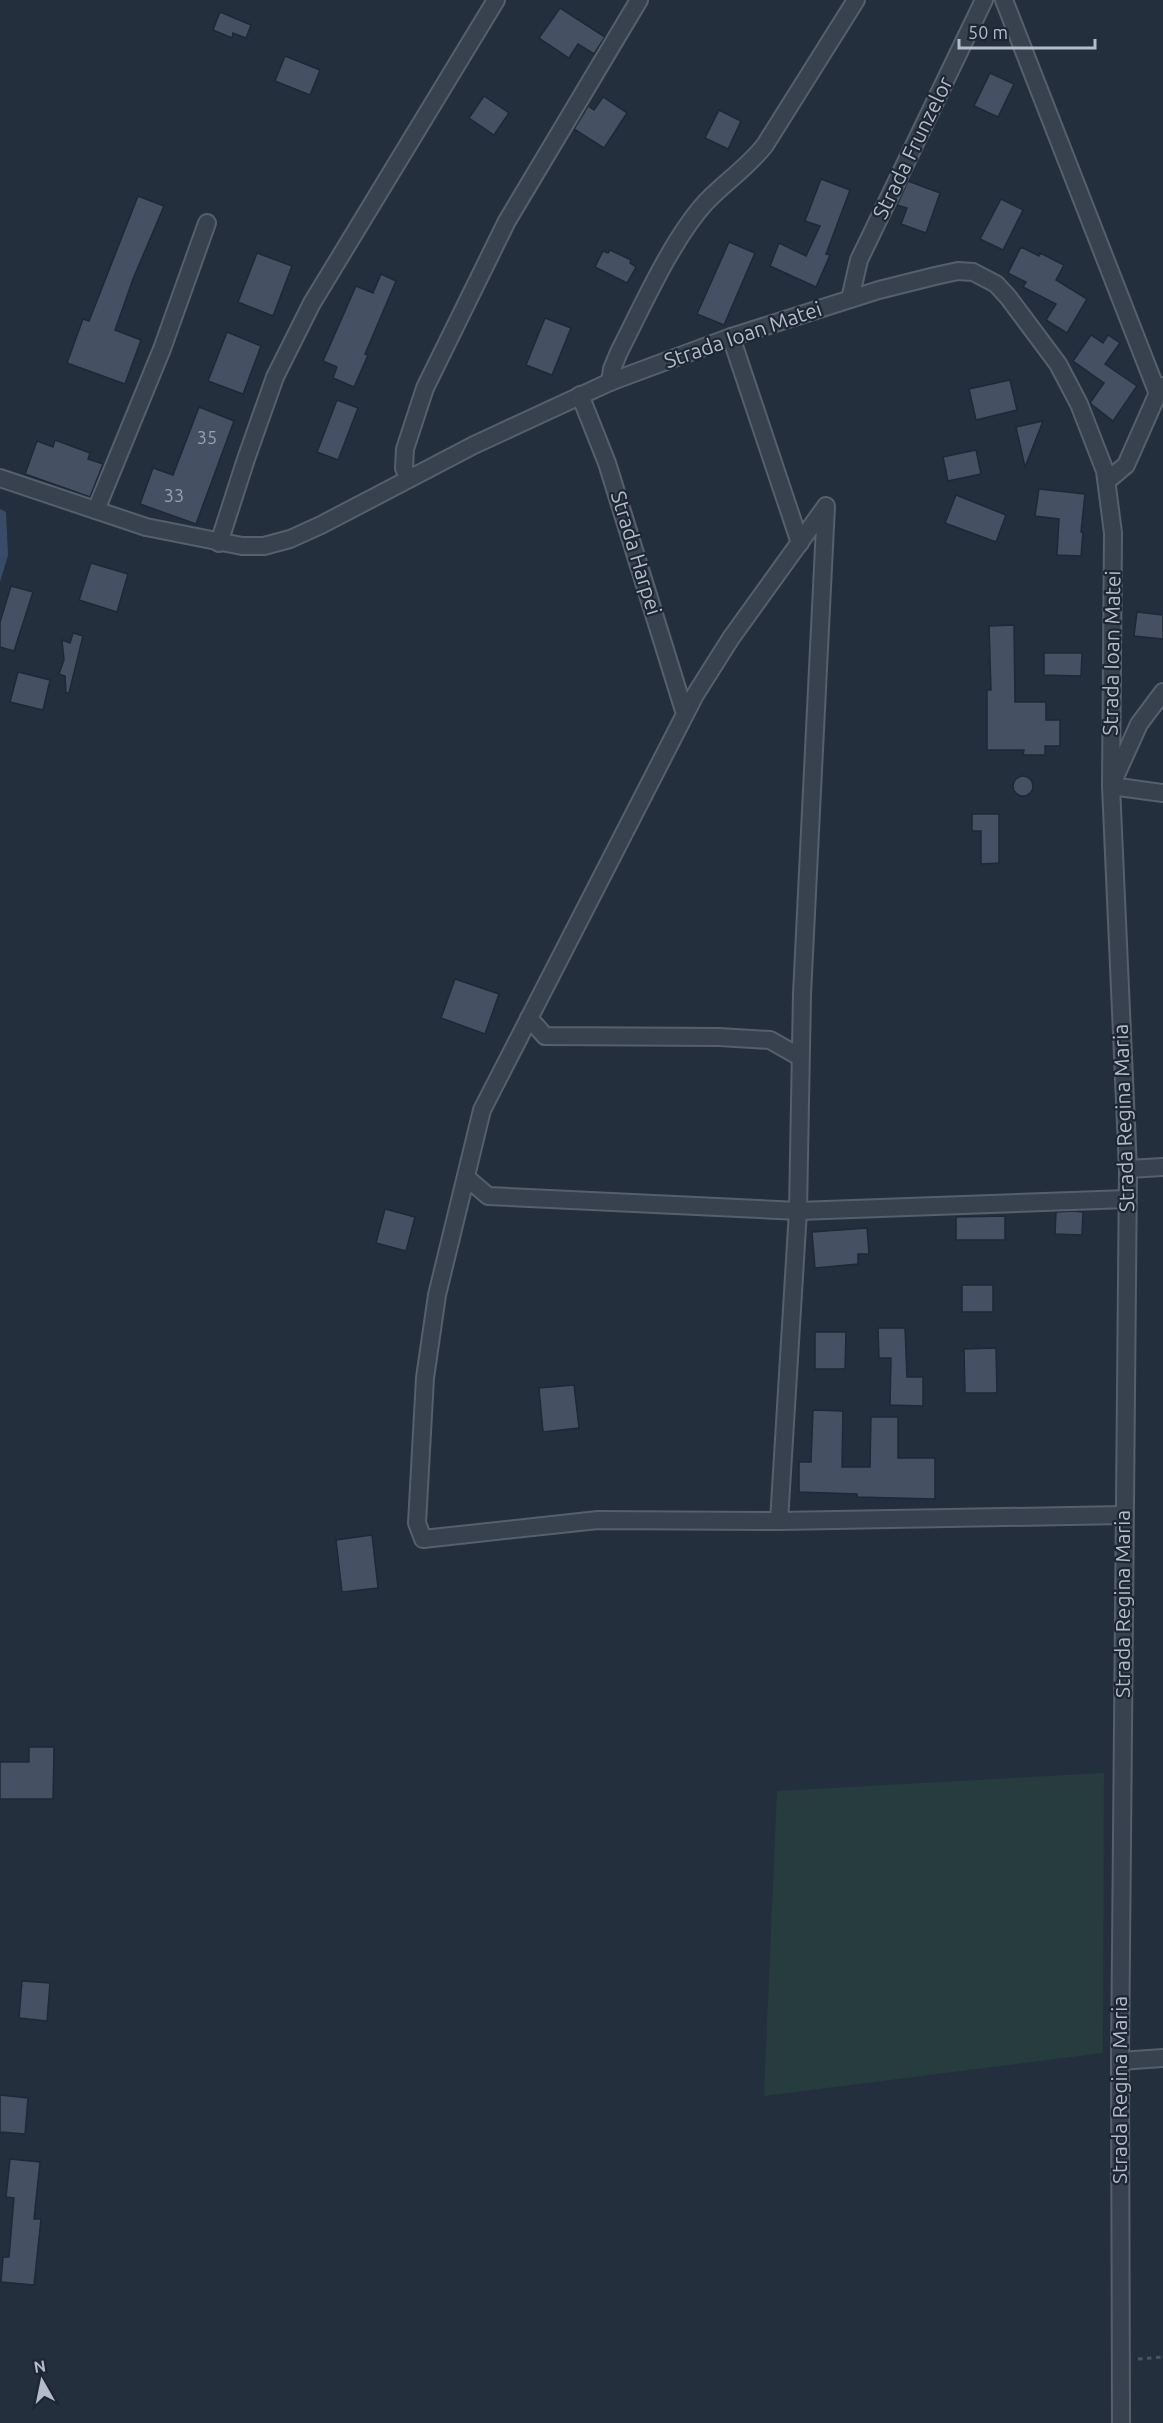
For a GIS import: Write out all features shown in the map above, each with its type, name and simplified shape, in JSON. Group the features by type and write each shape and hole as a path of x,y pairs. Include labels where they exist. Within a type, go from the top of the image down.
{"street":[{"path":"219,543 275,377 312,303 496,0"},
{"path":"408,478 404,468 405,449 425,388 507,221 639,0"},
{"path":"610,382 612,369 619,352 678,241 706,202 765,145 856,0"},
{"name":"Strada Frunzelor","path":"850,299 859,260 984,0"},
{"path":"1004,0 1160,388 1126,465 1107,481"},
{"path":"96,510 162,349 207,223"},
{"name":"Strada Ioan Matei","path":"0,478 146,527 219,543 264,546 290,539 408,478 610,382 731,337 850,299 958,271 973,272 996,284 1024,316 1058,364 1079,404 1107,481 1113,533 1111,786"},
{"path":"731,337 800,543"},
{"name":"Strada Harpei","path":"580,395 607,463 685,714"},
{"path":"779,1521 798,1211 802,994 826,507 731,639 695,695 482,1110 467,1178 436,1295 425,1378 417,1523 423,1539 598,1520 779,1521 1124,1515"},
{"name":"Strada Regina Maria","path":"1121,2423 1120,2061 1128,1169 1111,786 1139,724 1163,692"},
{"path":"1111,786 1163,793"},
{"path":"529,1018 545,1036 719,1037 770,1041 800,1057"},
{"path":"1128,1169 1163,1167"},
{"path":"467,1178 488,1196 798,1211 1127,1199"},
{"path":"1120,2061 1163,2058"}],"path":[{"path":"1121,2360 1163,2357"}],"green space":[{"path":"1104,1773 1103,2053 764,2096 777,1791"}],"water":[{"path":"0,509 6,512 8,555 0,582"}],"building":[{"path":"560,8 605,37 594,54 578,44 569,58 539,38"},
{"path":"220,12 251,25 246,38 233,33 232,38 213,30"},
{"path":"285,56 320,70 310,95 275,81"},
{"path":"990,73 1014,84 998,117 974,106"},
{"path":"484,96 509,113 494,135 469,118"},
{"path":"603,97 627,113 604,148 574,129 588,106 594,110"},
{"path":"719,110 741,121 728,149 705,138"},
{"path":"821,179 850,190 826,254 830,255 816,287 770,266 779,243 806,256 820,226 805,221"},
{"path":"908,181 940,193 926,233 901,224 907,208 897,205"},
{"path":"138,196 164,206 133,279 115,330 141,340 125,384 67,363 83,319 89,321"},
{"path":"1001,199 1023,210 1003,250 980,239"},
{"path":"729,242 755,253 724,325 697,314"},
{"path":"1021,247 1039,256 1040,253 1064,265 1056,280 1087,299 1067,333 1046,320 1056,304 1023,287 1026,282 1008,273"},
{"path":"610,250 631,260 630,263 636,267 627,283 595,267 603,251 608,253"},
{"path":"257,253 292,266 273,316 238,302"},
{"path":"381,274 396,281 365,354 368,355 354,387 333,378 337,367 323,361 356,286 373,293"},
{"path":"545,318 571,328 552,375 526,365"},
{"path":"227,332 261,346 243,394 208,381"},
{"path":"1091,335 1103,343 1108,335 1120,343 1105,364 1137,386 1113,421 1090,403 1104,383 1073,361"},
{"path":"1010,380 1017,410 976,420 969,389"},
{"path":"337,400 358,408 338,460 317,452"},
{"path":"199,407 234,421 196,524 140,504 153,468 173,475"},
{"path":"1043,421 1025,467 1016,427"},
{"path":"55,440 90,453 88,459 103,464 90,497 25,474 37,441 53,447"},
{"path":"976,450 981,474 948,481 943,457"},
{"path":"1039,489 1085,494 1081,556 1057,555 1059,519 1035,516"},
{"path":"956,495 1006,515 996,542 945,523"},
{"path":"91,563 128,574 117,612 79,600"},
{"path":"11,586 33,592 14,651 0,647 0,622"},
{"path":"1137,612 1163,615 1163,639 1134,636"},
{"path":"1014,625 1015,702 1046,702 1046,720 1060,720 1060,746 1045,746 1045,755 1023,755 1024,750 987,750 987,690 991,690 989,626"},
{"path":"73,633 83,636 69,693 66,693 65,676 59,674 64,660 62,640 70,643"},
{"path":"1044,653 1082,653 1081,676 1044,675"},
{"path":"18,672 50,680 43,710 10,702"},
{"path":"1019,776 1027,776 1033,782 1033,790 1027,796 1019,796 1013,790 1013,782"},
{"path":"972,814 999,814 999,863 981,864 981,831 972,831"},
{"path":"455,979 499,994 485,1034 441,1018"},
{"path":"385,1209 415,1217 406,1251 376,1243"},
{"path":"1056,1212 1083,1212 1082,1235 1055,1234"},
{"path":"1005,1216 1005,1240 956,1240 956,1217"},
{"path":"867,1228 869,1254 858,1254 858,1264 815,1268 812,1232"},
{"path":"962,1285 993,1285 993,1312 962,1312"},
{"path":"878,1328 905,1328 907,1377 923,1377 923,1406 890,1405 891,1358 879,1358"},
{"path":"815,1332 846,1332 845,1369 815,1369"},
{"path":"996,1348 997,1393 965,1393 964,1349"},
{"path":"574,1385 579,1428 543,1432 539,1388"},
{"path":"813,1410 843,1411 842,1467 870,1467 871,1417 898,1417 898,1458 935,1458 935,1499 857,1497 857,1494 799,1492 799,1462 811,1462"},
{"path":"372,1535 378,1588 342,1592 336,1540"},
{"path":"29,1747 54,1747 53,1799 0,1799 0,1762 29,1762"},
{"path":"22,1981 50,1983 47,2021 19,2018"},
{"path":"0,2095 28,2098 25,2134 0,2132"},
{"path":"10,2159 40,2162 34,2219 41,2219 34,2285 1,2282 3,2257 9,2257 14,2198 6,2197"}]}
